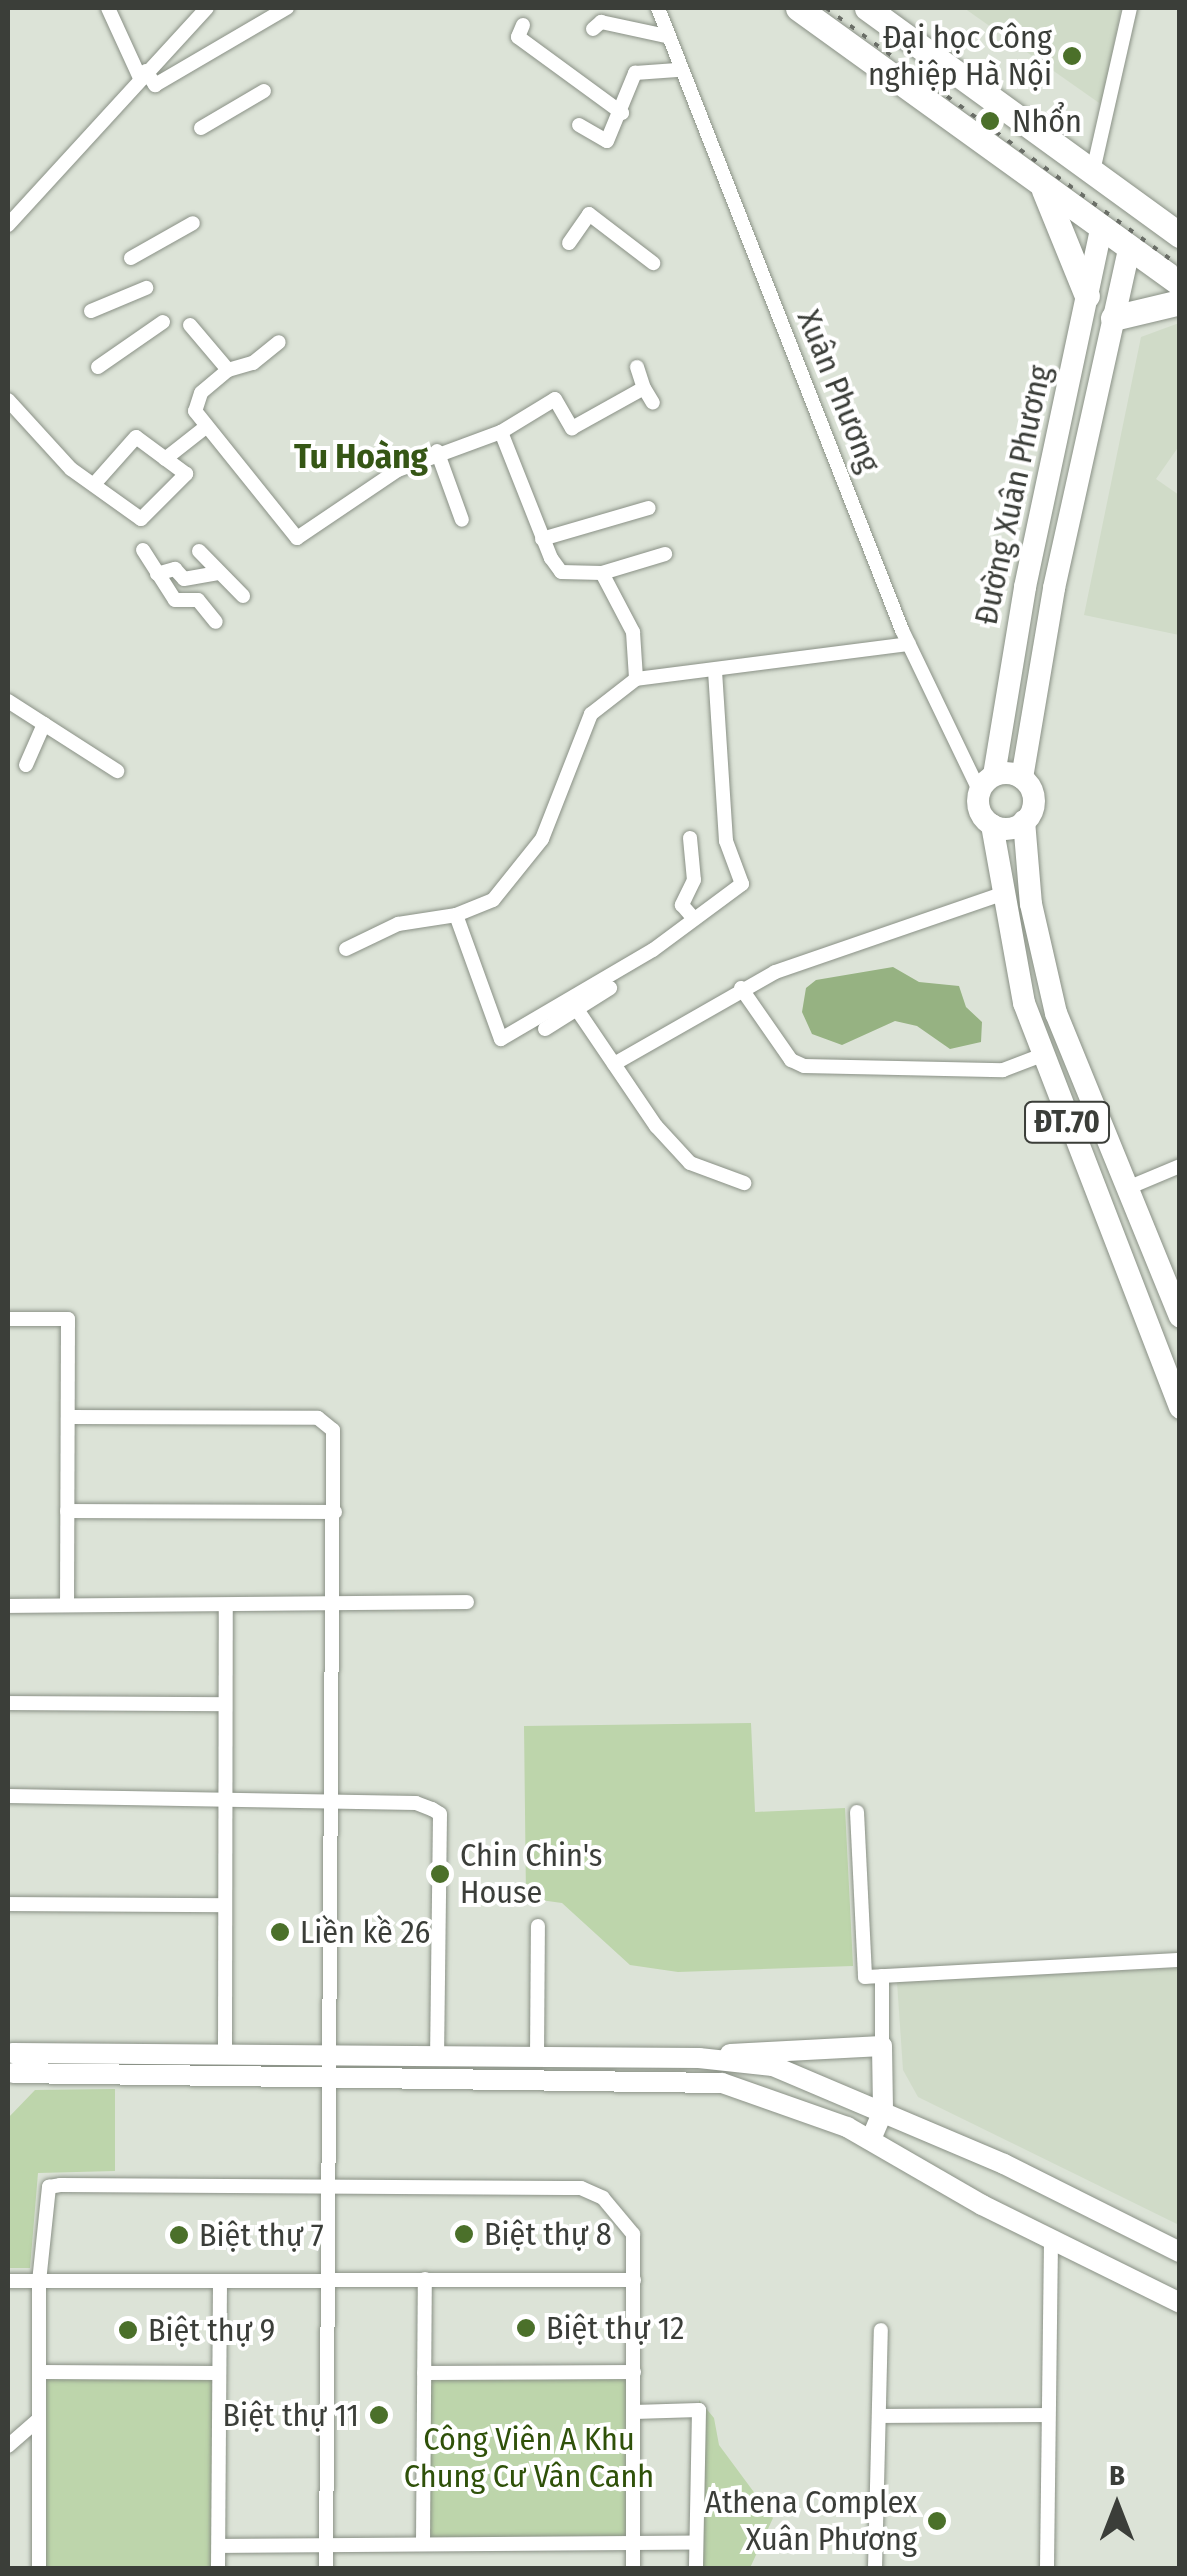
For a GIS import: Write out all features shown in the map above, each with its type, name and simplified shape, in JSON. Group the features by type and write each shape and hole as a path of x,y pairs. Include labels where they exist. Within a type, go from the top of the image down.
{"highway":[{"path":"798,8 1180,284"},
{"path":"867,8 1180,235"},
{"path":"1102,178 1102,230"},
{"path":"1042,186 1087,296"},
{"path":"1129,249 1138,205"},
{"path":"1113,318 1180,302"}],"main road":[{"name":"Đường Xuân Phương","path":"987,784 1102,230"},
{"name":"Đường Xuân Phương","path":"1022,778 1034,686 1129,249"},
{"path":"1022,778 1034,801 1024,821 1013,828 992,825 978,806 987,784 1022,778"},
{"name":"ĐT.70","path":"1024,821 1040,957 1125,1188 1180,1316"},
{"name":"ĐT.70","path":"992,825 1002,894 1042,1055 1180,1408"},
{"path":"10,2064 225,2054 328,2066 437,2058 698,2058 772,2048 882,2046 882,2112 870,2139"},
{"path":"698,2058 794,2073 1180,2252"},
{"path":"10,2064 328,2066 722,2083 793,2103 870,2139 1051,2239 1180,2303"}],"street":[{"path":"108,8 143,74 154,85 287,8"},
{"path":"8,225 207,8"},
{"name":"Xuân Phương","path":"658,8 677,70 909,644 987,784"},
{"path":"1102,178 1130,8"},
{"path":"593,30 601,22 666,36"},
{"path":"523,25 518,37 622,114"},
{"path":"579,124 608,142 635,73 677,70"},
{"path":"201,128 264,92"},
{"path":"569,243 589,214 654,264"},
{"path":"131,258 193,223"},
{"path":"91,311 146,288"},
{"path":"98,367 163,322"},
{"path":"190,325 228,370"},
{"path":"279,342 253,363 228,370 201,393 195,411 297,538 437,450 501,432 555,399 572,428 644,388"},
{"path":"637,367 652,403"},
{"path":"8,400 92,487 96,482 136,437 186,474 141,519 96,482"},
{"path":"165,459 207,426"},
{"path":"501,432 542,539 561,572 602,573 666,554"},
{"path":"437,450 462,520"},
{"path":"542,539 649,508"},
{"path":"143,550 175,600 198,600 216,622"},
{"path":"199,551 243,596"},
{"path":"157,574 175,569 184,579 219,573"},
{"path":"602,573 632,632 636,679"},
{"path":"346,949 398,924 456,915 493,900 542,838 591,714 636,679 909,644"},
{"path":"456,915 501,1039 694,920 742,884 726,841 715,670"},
{"path":"8,701 117,772"},
{"path":"26,764 44,724"},
{"path":"690,838 694,880 682,905 694,920"},
{"path":"614,1064 741,988 1002,894"},
{"path":"545,1029 610,988"},
{"path":"741,988 791,1060 804,1066 1003,1070 1042,1055"},
{"path":"576,1008 690,1163 744,1183"},
{"path":"1125,1188 1180,1166"},
{"path":"8,1319 68,1319 67,1605"},
{"path":"69,1417 318,1418 333,1430 326,2568"},
{"path":"67,1511 334,1512"},
{"path":"8,1606 334,1607 467,1602"},
{"path":"225,2054 226,1607"},
{"path":"8,1703 224,1704"},
{"path":"8,1796 416,1803 440,1814 437,2058"},
{"path":"857,1812 865,1976 1180,1960"},
{"path":"8,1904 225,1905"},
{"path":"537,2058 538,1926"},
{"path":"882,1976 882,2046"},
{"path":"39,2568 38,2282 49,2187 326,2185 582,2188 609,2203 632,2234 633,2568"},
{"path":"1047,2568 1051,2239"},
{"path":"423,2543 425,2279"},
{"path":"218,2568 220,2280"},
{"path":"8,2281 634,2280"},
{"path":"875,2568 881,2330"},
{"path":"38,2372 219,2373"},
{"path":"424,2373 634,2372"},
{"path":"634,2412 699,2410 696,2568"},
{"path":"880,2416 1046,2415"},
{"path":"8,2446 39,2418"},
{"path":"218,2546 696,2543"}],"shaded area":[{"name":"Đại học Công nghiệp Hà Nội","path":"964,8 1121,8 1102,105"},
{"path":"1179,323 1179,446 1156,479 1179,495 1179,635 1084,615 1141,337"},
{"path":"893,967 919,982 959,986 966,1007 982,1022 981,1042 950,1049 917,1026 895,1021 842,1045 812,1034 802,1012 806,988 816,980"},
{"path":"1179,1968 1179,2225 918,2097 903,2070 897,1982"}],"green space":[{"path":"751,1723 755,1812 845,1808 853,1966 678,1972 630,1965 562,1903 526,1898 524,1726"},
{"path":"115,2089 115,2171 38,2173 30,2268 8,2268 8,2118 35,2090"},
{"path":"39,2372 219,2372 219,2568 39,2568"},
{"name":"Công Viên A Khu Chung Cư Vân Canh","path":"424,2372 634,2372 634,2544 424,2544"},
{"path":"699,2400 714,2418 719,2445 773,2518 750,2568 696,2568"}],"railway":[{"path":"826,8 1180,266"}],"place":[{"name":"Đại học Công nghiệp Hà Nội","path":"1072,56"},
{"name":"Nhổn","path":"990,121"},
{"name":"Chin Chin's House","path":"440,1874"},
{"name":"Liền kề 26","path":"280,1932"},
{"name":"Biệt thự 8","path":"464,2234"},
{"name":"Biệt thự 7","path":"179,2235"},
{"name":"Biệt thự 12","path":"526,2328"},
{"name":"Biệt thự 9","path":"128,2330"},
{"name":"Biệt thự 11","path":"379,2415"},
{"name":"Athena Complex Xuân Phương","path":"937,2521"}],"district":[{"name":"Tu Hoàng","path":"361,456"}]}
